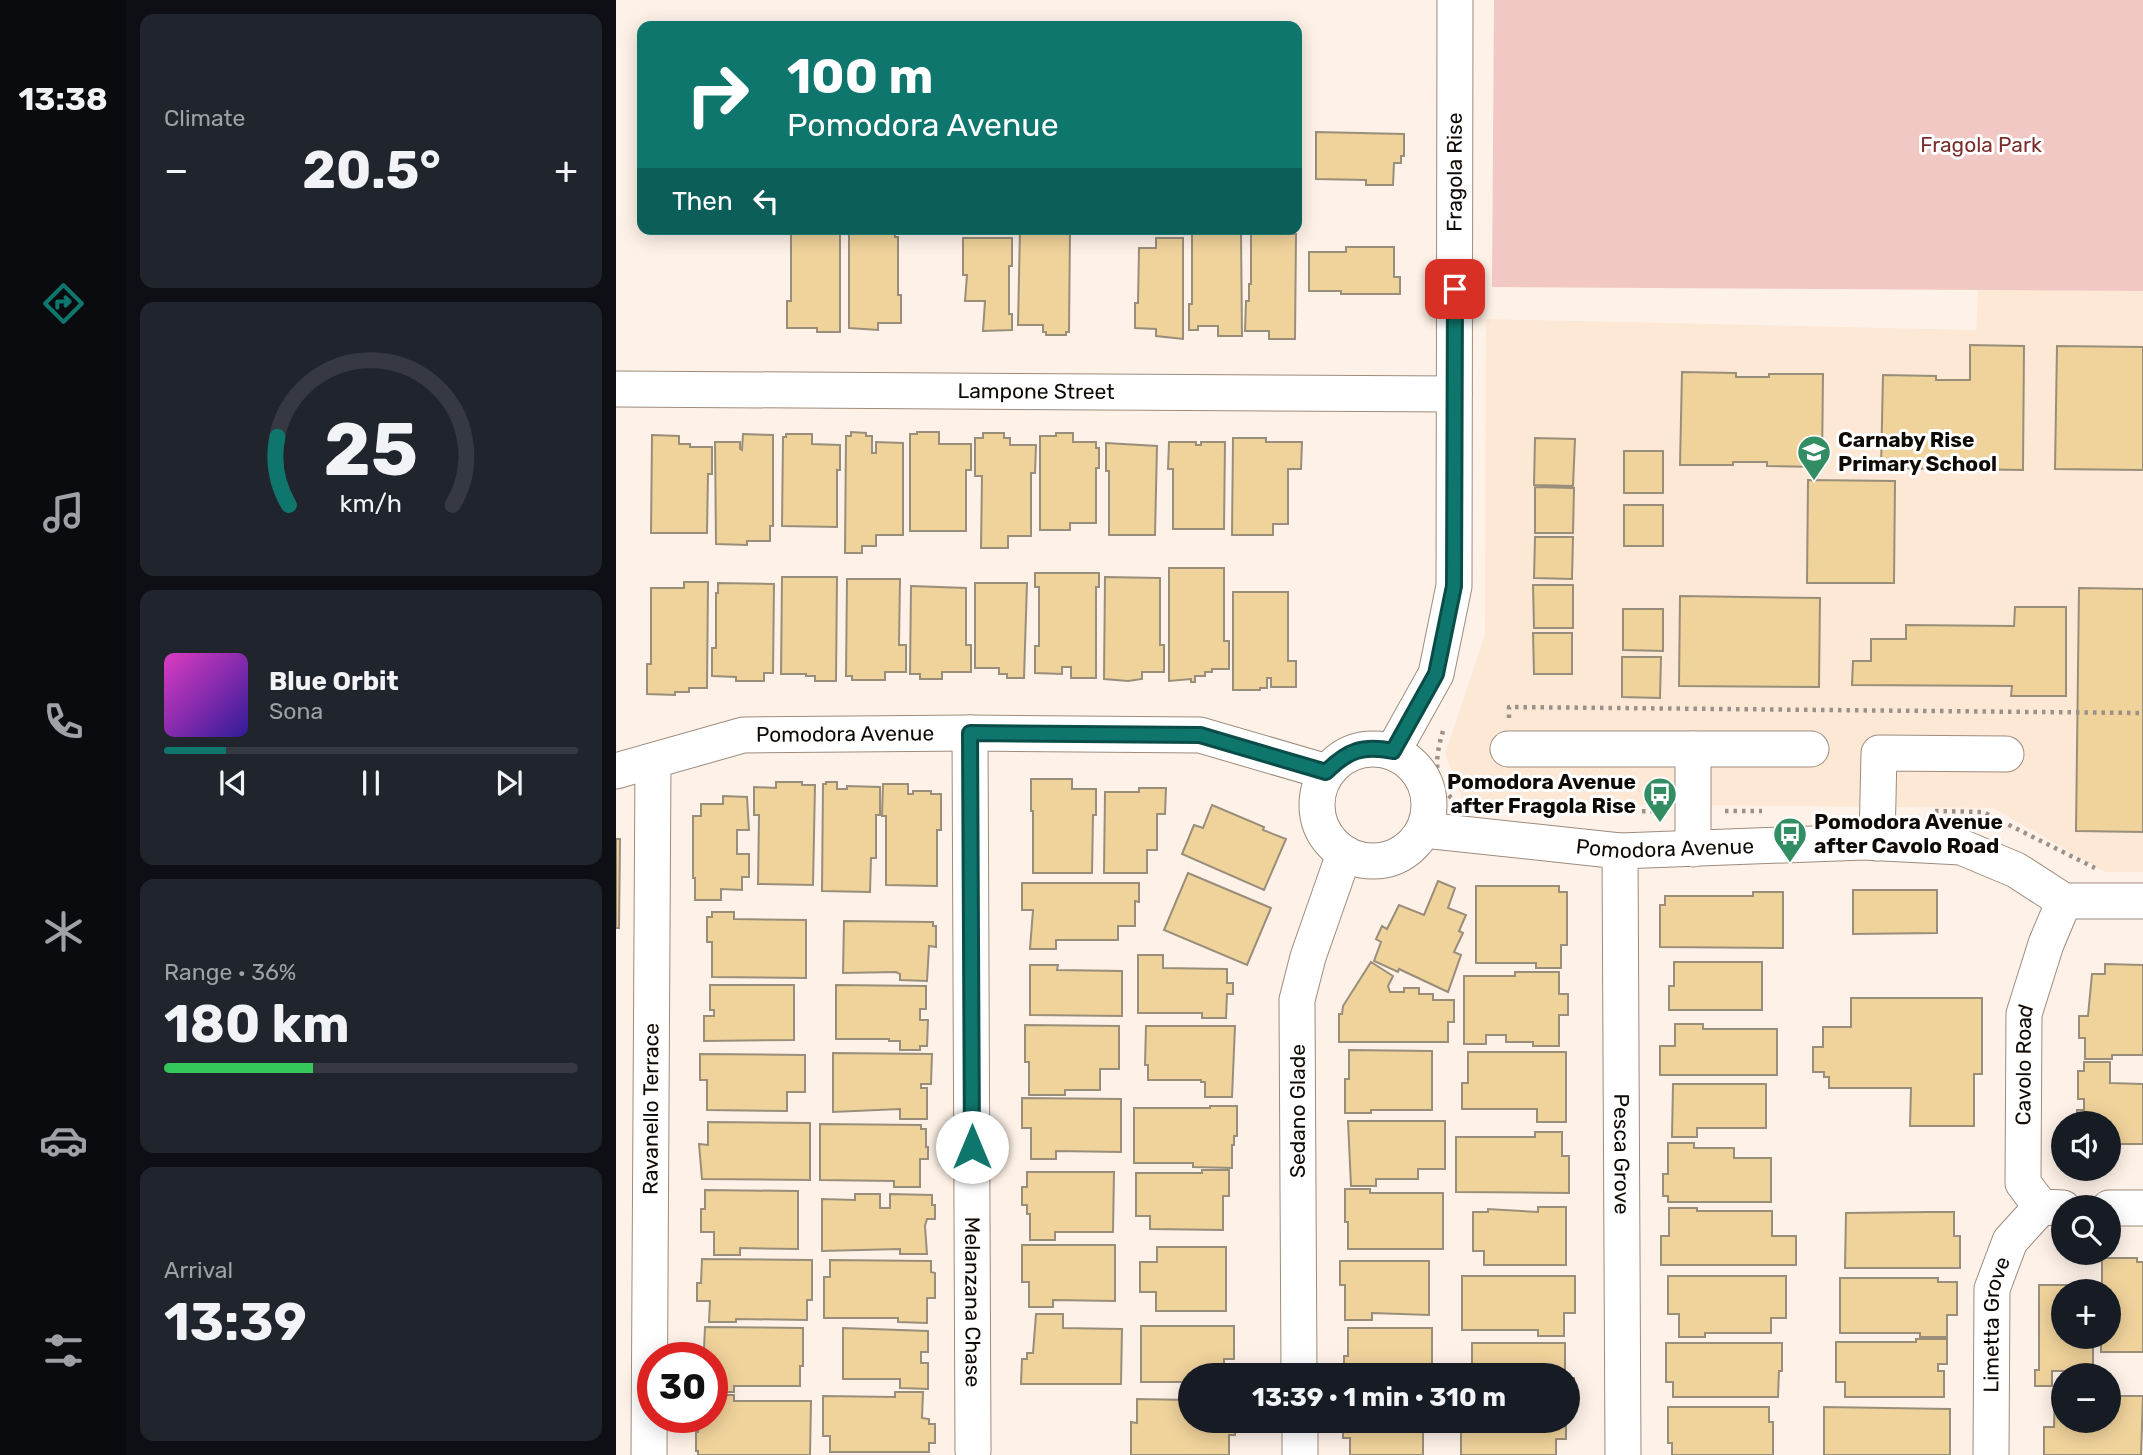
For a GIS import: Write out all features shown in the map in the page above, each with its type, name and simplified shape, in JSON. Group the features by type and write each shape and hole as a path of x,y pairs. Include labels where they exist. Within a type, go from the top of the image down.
{"street":[{"name":"Fragola Rise","path":"1393,751 1436,674 1454,586 1455,0"},
{"name":"Lampone Street","path":"616,389 1454,394"},
{"name":"Pomodora Avenue","path":"616,771 743,735 970,733 1200,735 1326,772"},
{"name":"Melanzana Chase","path":"970,733 973,1451"},
{"path":"1375,748 1393,751 1409,761 1422,775 1430,811 1424,830 1406,851 1380,862 1361,861 1344,854 1330,842 1320,826 1316,808 1318,789 1326,772 1339,759 1356,751 1375,748"},
{"path":"1508,749 1811,749"},
{"path":"1693,749 1693,849"},
{"path":"1877,843 1879,753 2006,754"},
{"name":"Ravanello Terrace","path":"649,1455 653,761"},
{"name":"Pomodora Avenue","path":"1424,830 1620,851 1877,843 1961,847 2016,870 2064,901"},
{"name":"Pesca Grove","path":"1620,851 1623,1455"},
{"name":"Sedano Glade","path":"1299,1363 1297,1000 1308,957 1344,854"},
{"path":"2064,901 2143,901"},
{"name":"Cavolo Road","path":"2051,1207 2023,1183 2024,1014 2046,944 2064,901"},
{"path":"2121,1208 2143,1208"},
{"name":"Limetta Grove","path":"1991,1455 1992,1289 2010,1241 2051,1209"}],"path":[{"path":"1445,723 1437,750 1440,784 1447,795 1462,806"},
{"path":"1569,812 1674,811"},
{"path":"1713,811 1767,811"},
{"path":"1930,811 1983,812 2096,869"}],"shaded area":[{"name":"Carnaby Rise Primary School","path":"1979,272 2143,272 2143,872 2105,872 1993,808 1464,803 1445,754 1485,634 1486,319 1976,330"}],"green space":[{"name":"Fragola Park","path":"1494,0 2143,0 2143,291 1492,287"}],"building":[{"path":"1316,132 1404,134 1404,156 1401,156 1401,163 1394,163 1393,185 1366,185 1366,180 1316,179"},
{"path":"791,235 840,235 840,332 817,332 817,328 787,328 787,301 791,301"},
{"path":"849,235 895,235 898,237 901,323 878,323 878,330 849,328"},
{"path":"1020,235 1070,235 1069,332 1066,332 1066,335 1046,335 1043,325 1018,325"},
{"path":"1192,235 1241,235 1242,336 1218,336 1218,326 1198,326 1198,330 1189,330 1189,304 1192,304"},
{"path":"1251,235 1296,235 1295,339 1269,339 1269,331 1245,331 1246,301 1249,301"},
{"path":"963,238 1012,238 1009,314 1012,314 1012,330 983,331 985,301 965,301 967,275 963,275"},
{"path":"1156,238 1183,238 1183,339 1156,336 1156,329 1135,328 1139,248 1156,248"},
{"path":"1346,247 1394,247 1394,277 1400,277 1400,294 1309,291 1309,252 1346,252"},
{"path":"1970,345 2024,346 2023,470 1881,468 1883,375 1970,380"},
{"path":"2057,346 2143,347 2143,470 2055,469"},
{"path":"1682,372 1736,373 1736,377 1823,374 1822,467 1767,466 1767,462 1680,465"},
{"path":"851,432 872,436 872,453 876,453 876,442 903,443 903,535 876,535 876,546 862,546 862,553 845,553 846,436 851,436"},
{"path":"939,432 939,444 971,444 971,470 966,470 966,531 910,531 910,434"},
{"path":"983,433 1004,433 1004,438 1010,438 1010,445 1036,445 1035,473 1031,473 1031,536 1008,536 1008,548 981,548 982,476 975,476 975,438 983,438"},
{"path":"1056,433 1073,433 1073,442 1096,442 1096,448 1099,448 1099,468 1096,468 1096,523 1070,523 1070,530 1040,530 1040,436 1056,436"},
{"path":"743,434 773,435 773,526 770,526 770,541 747,541 747,545 716,544 715,442 740,442 742,450"},
{"path":"786,434 812,434 812,444 840,445 837,527 782,526 783,437 786,437"},
{"path":"652,435 679,436 679,444 690,444 690,447 712,447 712,474 708,474 707,533 651,533"},
{"path":"1233,438 1302,442 1301,469 1288,469 1288,524 1273,524 1273,535 1232,535"},
{"path":"1535,438 1575,439 1573,486 1534,485"},
{"path":"1169,442 1196,442 1196,445 1201,445 1201,442 1225,442 1224,529 1173,529 1173,469 1168,469"},
{"path":"1106,443 1157,446 1155,535 1109,535"},
{"path":"1624,451 1663,451 1663,493 1624,493"},
{"path":"1808,480 1895,481 1894,583 1807,583"},
{"path":"1535,487 1574,488 1573,533 1535,533"},
{"path":"1624,505 1663,505 1663,546 1624,546"},
{"path":"1535,537 1573,537 1572,579 1534,578"},
{"path":"1169,568 1224,568 1224,641 1229,641 1229,669 1212,669 1212,672 1205,672 1205,676 1195,676 1195,682 1191,682 1191,679 1169,681"},
{"path":"1035,573 1099,573 1099,587 1096,587 1096,678 1071,678 1071,667 1062,667 1062,674 1035,673 1035,646 1039,646 1039,587 1035,587"},
{"path":"782,577 837,577 836,681 815,681 815,676 806,674 781,674"},
{"path":"1105,577 1160,578 1160,645 1164,645 1164,672 1142,672 1142,679 1128,681 1104,679"},
{"path":"847,579 900,579 899,645 906,645 906,672 885,672 885,680 852,680 852,676 846,676"},
{"path":"684,582 708,582 707,688 689,688 689,692 675,692 675,695 647,694 647,664 651,664 651,588 684,588"},
{"path":"718,583 774,584 773,673 764,673 764,681 736,681 736,677 712,676 712,648 716,648"},
{"path":"975,583 1027,583 1024,678 1007,678 1007,674 999,674 999,668 975,668"},
{"path":"1533,585 1573,585 1573,628 1534,628"},
{"path":"911,586 966,588 966,645 971,645 971,672 942,672 942,679 920,679 920,674 910,674"},
{"path":"2079,588 2143,589 2143,832 2076,831"},
{"path":"1233,592 1288,592 1288,661 1296,661 1296,687 1271,687 1271,678 1267,678 1267,688 1233,690"},
{"path":"1680,596 1820,598 1819,687 1679,686"},
{"path":"2015,607 2066,607 2066,696 2011,696 2012,686 1852,685 1853,661 1871,661 1871,639 1906,639 1906,625 2014,626"},
{"path":"1623,609 1663,609 1663,651 1623,650"},
{"path":"1533,633 1572,633 1572,674 1534,674"},
{"path":"1622,657 1661,657 1660,698 1622,697"},
{"path":"1031,779 1072,779 1072,789 1096,789 1092,873 1033,873"},
{"path":"776,782 815,785 813,885 758,884 759,815 754,815 754,787 776,788"},
{"path":"837,782 837,789 847,789 847,786 880,787 880,815 876,815 876,858 871,858 870,892 822,891 823,784"},
{"path":"883,784 908,784 908,794 913,794 913,791 931,791 931,794 941,794 941,830 937,830 937,886 886,885"},
{"path":"1139,788 1166,788 1165,814 1157,814 1157,850 1147,850 1147,873 1104,873 1105,792 1139,792"},
{"path":"723,796 747,797 749,830 737,830 737,854 749,854 749,877 742,877 742,890 721,889 721,900 695,900 693,816 701,816 701,804 723,804"},
{"path":"1212,805 1286,839 1264,890 1182,854 1194,825 1203,828"},
{"path":"616,839 620,839 619,928 616,928"},
{"path":"1188,873 1271,908 1247,965 1164,930"},
{"path":"1438,881 1455,888 1448,908 1466,915 1459,931 1463,933 1454,952 1461,955 1448,992 1399,969 1398,972 1374,961 1381,942 1376,939 1382,926 1387,929 1399,905 1424,915"},
{"path":"1022,883 1139,883 1139,902 1135,901 1135,926 1118,926 1118,940 1056,940 1056,949 1030,949 1033,910 1022,910"},
{"path":"1476,886 1559,886 1559,892 1567,892 1567,945 1561,945 1561,968 1536,968 1536,963 1476,963"},
{"path":"1853,890 1937,890 1937,933 1853,934"},
{"path":"1753,892 1783,892 1783,948 1660,947 1660,905 1665,905 1665,896 1753,896"},
{"path":"712,912 734,912 734,919 806,920 806,978 712,977 712,942 707,942 707,917 712,917"},
{"path":"844,921 933,922 933,926 936,926 936,947 929,946 927,981 900,980 900,974 896,972 843,973"},
{"path":"1138,955 1163,955 1163,968 1227,969 1227,983 1233,983 1233,994 1227,994 1226,1018 1202,1018 1202,1013 1138,1013"},
{"path":"1371,962 1393,976 1388,986 1390,992 1419,988 1419,994 1433,994 1433,1000 1454,1000 1454,1022 1448,1022 1448,1042 1339,1042 1339,1014 1342,1014 1343,1006"},
{"path":"1674,962 1762,962 1762,1010 1669,1010 1669,986 1674,986"},
{"path":"2105,964 2143,965 2143,1055 2112,1055 2112,1059 2085,1059 2085,1038 2079,1038 2079,1016 2088,1016 2092,974 2105,974"},
{"path":"1030,965 1058,965 1057,970 1122,971 1122,1016 1030,1015"},
{"path":"1515,972 1559,972 1559,994 1568,994 1568,1015 1559,1015 1559,1046 1506,1042 1506,1035 1486,1035 1486,1044 1464,1044 1464,976 1515,976"},
{"path":"710,985 794,985 794,1040 704,1041 704,1016 714,1016 714,1010 710,1010"},
{"path":"836,985 926,986 926,1009 920,1009 920,1020 928,1020 927,1046 920,1046 920,1050 900,1050 900,1041 889,1039 836,1039"},
{"path":"1851,998 1982,998 1982,1074 1974,1074 1974,1126 1910,1126 1911,1088 1829,1088 1829,1077 1824,1077 1824,1072 1813,1072 1813,1047 1823,1047 1823,1027 1851,1027"},
{"path":"1675,1024 1703,1024 1703,1029 1777,1029 1777,1075 1660,1075 1660,1046 1675,1046"},
{"path":"1025,1025 1119,1026 1119,1069 1100,1069 1100,1090 1065,1090 1065,1095 1029,1095 1029,1062 1025,1062"},
{"path":"1146,1026 1235,1026 1232,1097 1205,1097 1205,1082 1201,1080 1148,1080 1148,1065 1145,1065"},
{"path":"1349,1050 1432,1051 1432,1110 1371,1110 1371,1113 1345,1113 1345,1079 1349,1079"},
{"path":"1468,1052 1566,1052 1566,1122 1537,1122 1537,1109 1462,1109 1462,1083 1468,1083"},
{"path":"833,1053 932,1054 931,1084 921,1084 921,1088 927,1088 927,1119 900,1119 900,1109 833,1112"},
{"path":"700,1054 805,1055 805,1092 787,1092 787,1111 707,1110 707,1080 700,1080"},
{"path":"2084,1062 2110,1062 2110,1083 2143,1084 2143,1144 2121,1144 2121,1111 2077,1111 2084,1110 2084,1099 2078,1099 2078,1071 2084,1071"},
{"path":"1673,1084 1766,1084 1766,1128 1697,1128 1697,1137 1672,1137"},
{"path":"1022,1098 1121,1099 1121,1152 1056,1151 1056,1159 1031,1159 1031,1128 1022,1128"},
{"path":"1237,1106 1237,1136 1234,1136 1232,1145 1232,1168 1193,1167 1193,1163 1134,1163 1134,1108"},
{"path":"1348,1121 1445,1121 1445,1169 1418,1169 1418,1179 1376,1179 1376,1186 1351,1186"},
{"path":"708,1122 810,1123 810,1180 702,1179 699,1144 708,1145"},
{"path":"820,1124 921,1125 921,1129 926,1129 928,1159 920,1159 920,1187 894,1187 894,1181 820,1180"},
{"path":"1535,1132 1562,1132 1562,1156 1569,1156 1569,1193 1456,1192 1456,1137 1535,1137"},
{"path":"1668,1143 1694,1143 1694,1148 1734,1148 1734,1158 1771,1158 1771,1202 1668,1202 1668,1196 1663,1196 1663,1174 1668,1174"},
{"path":"1202,1170 1229,1170 1229,1196 1223,1196 1223,1230 1150,1229 1150,1216 1136,1216 1136,1173 1202,1173"},
{"path":"1027,1172 1114,1172 1113,1232 1055,1232 1055,1240 1030,1240 1030,1214 1027,1214 1027,1205 1022,1205 1022,1187 1027,1187"},
{"path":"1345,1189 1370,1189 1370,1193 1443,1193 1443,1249 1348,1249"},
{"path":"705,1190 798,1191 798,1249 740,1248 740,1255 714,1255 714,1232 701,1232 701,1209 705,1209"},
{"path":"855,1194 880,1194 880,1208 890,1208 890,1194 932,1195 935,1219 927,1219 925,1226 927,1254 900,1254 900,1249 822,1251 822,1199 855,1200"},
{"path":"1538,1207 1566,1207 1566,1265 1484,1265 1484,1251 1473,1251 1473,1212 1488,1212 1488,1209 1538,1212"},
{"path":"1669,1208 1697,1208 1697,1211 1772,1211 1772,1236 1796,1236 1796,1265 1661,1265 1661,1236 1669,1236"},
{"path":"1954,1212 1954,1236 1960,1236 1960,1268 1845,1268 1846,1213"},
{"path":"1022,1245 1115,1245 1115,1301 1053,1300 1053,1307 1029,1307 1029,1282 1022,1282"},
{"path":"1157,1247 1226,1247 1226,1311 1156,1311 1156,1292 1140,1292 1140,1262 1157,1262"},
{"path":"2121,1258 2137,1258 2137,1262 2143,1262 2143,1352 2101,1352 2101,1349 2121,1349 2121,1279 2102,1279 2102,1265 2121,1265"},
{"path":"702,1259 812,1260 812,1300 807,1300 807,1320 736,1319 736,1322 709,1322 710,1301 697,1301 697,1283 701,1283"},
{"path":"830,1260 931,1261 931,1272 935,1273 935,1298 927,1298 927,1323 898,1322 898,1318 824,1318 824,1277 830,1277"},
{"path":"1340,1261 1429,1261 1429,1315 1372,1313 1372,1320 1345,1320 1345,1285 1340,1285"},
{"path":"1462,1276 1575,1276 1575,1313 1564,1313 1564,1336 1538,1336 1538,1330 1462,1330"},
{"path":"1668,1276 1786,1276 1786,1318 1771,1318 1771,1333 1705,1333 1705,1337 1679,1337 1679,1314 1668,1314"},
{"path":"1840,1278 1938,1278 1938,1282 1957,1282 1957,1315 1947,1315 1947,1337 1920,1337 1920,1333 1840,1333"},
{"path":"2039,1285 2051,1285 2051,1349 2093,1349 2093,1363 2051,1363 2051,1386 2035,1386 2035,1370 2039,1370"},
{"path":"1036,1314 1063,1314 1063,1328 1122,1329 1121,1384 1021,1384 1022,1359 1027,1359 1027,1353 1033,1353"},
{"path":"1141,1326 1234,1326 1234,1359 1224,1359 1224,1363 1178,1363 1178,1382 1141,1382"},
{"path":"705,1327 803,1328 800,1386 734,1386 734,1392 728,1392 728,1342 704,1342"},
{"path":"843,1328 928,1331 928,1352 921,1352 921,1363 928,1363 928,1389 900,1388 900,1379 843,1379"},
{"path":"1348,1328 1432,1328 1432,1363 1344,1363 1344,1356 1348,1356"},
{"path":"1916,1339 1947,1339 1947,1364 1938,1364 1938,1371 1944,1371 1944,1397 1845,1397 1845,1382 1836,1382 1836,1342 1916,1342"},
{"path":"1472,1343 1565,1343 1565,1363 1472,1363"},
{"path":"1666,1343 1782,1343 1778,1397 1673,1397 1673,1382 1666,1382"},
{"path":"895,1392 923,1392 922,1418 929,1419 929,1424 935,1424 935,1443 929,1443 929,1452 830,1452 830,1436 823,1436 823,1396 895,1397"},
{"path":"728,1395 734,1395 734,1401 811,1401 810,1455 698,1455 696,1433 728,1433"},
{"path":"2121,1396 2143,1396 2141,1455 2044,1455 2044,1427 2051,1427 2051,1433 2121,1433"},
{"path":"1137,1399 1178,1400 1178,1433 1235,1435 1229,1435 1229,1455 1131,1455 1131,1422 1137,1423"},
{"path":"1668,1407 1769,1407 1769,1422 1773,1422 1773,1455 1672,1455 1672,1443 1668,1443"},
{"path":"1824,1407 1950,1409 1950,1455 1824,1455"},
{"path":"1343,1433 1423,1433 1423,1455 1350,1455 1350,1438 1343,1438"},
{"path":"1461,1433 1566,1433 1566,1439 1556,1439 1556,1455 1461,1455"}],"place":[{"name":"Carnaby Rise Primary School","path":"1814,482"},
{"name":"Pomodora Avenue after Fragola Rise","path":"1660,824"},
{"name":"Pomodora Avenue after Cavolo Road","path":"1790,864"}],"route":[{"path":"972,1147 970,733 1200,735 1326,772 1339,759 1356,751 1375,748 1393,751 1436,674 1454,586 1455,289"}]}
